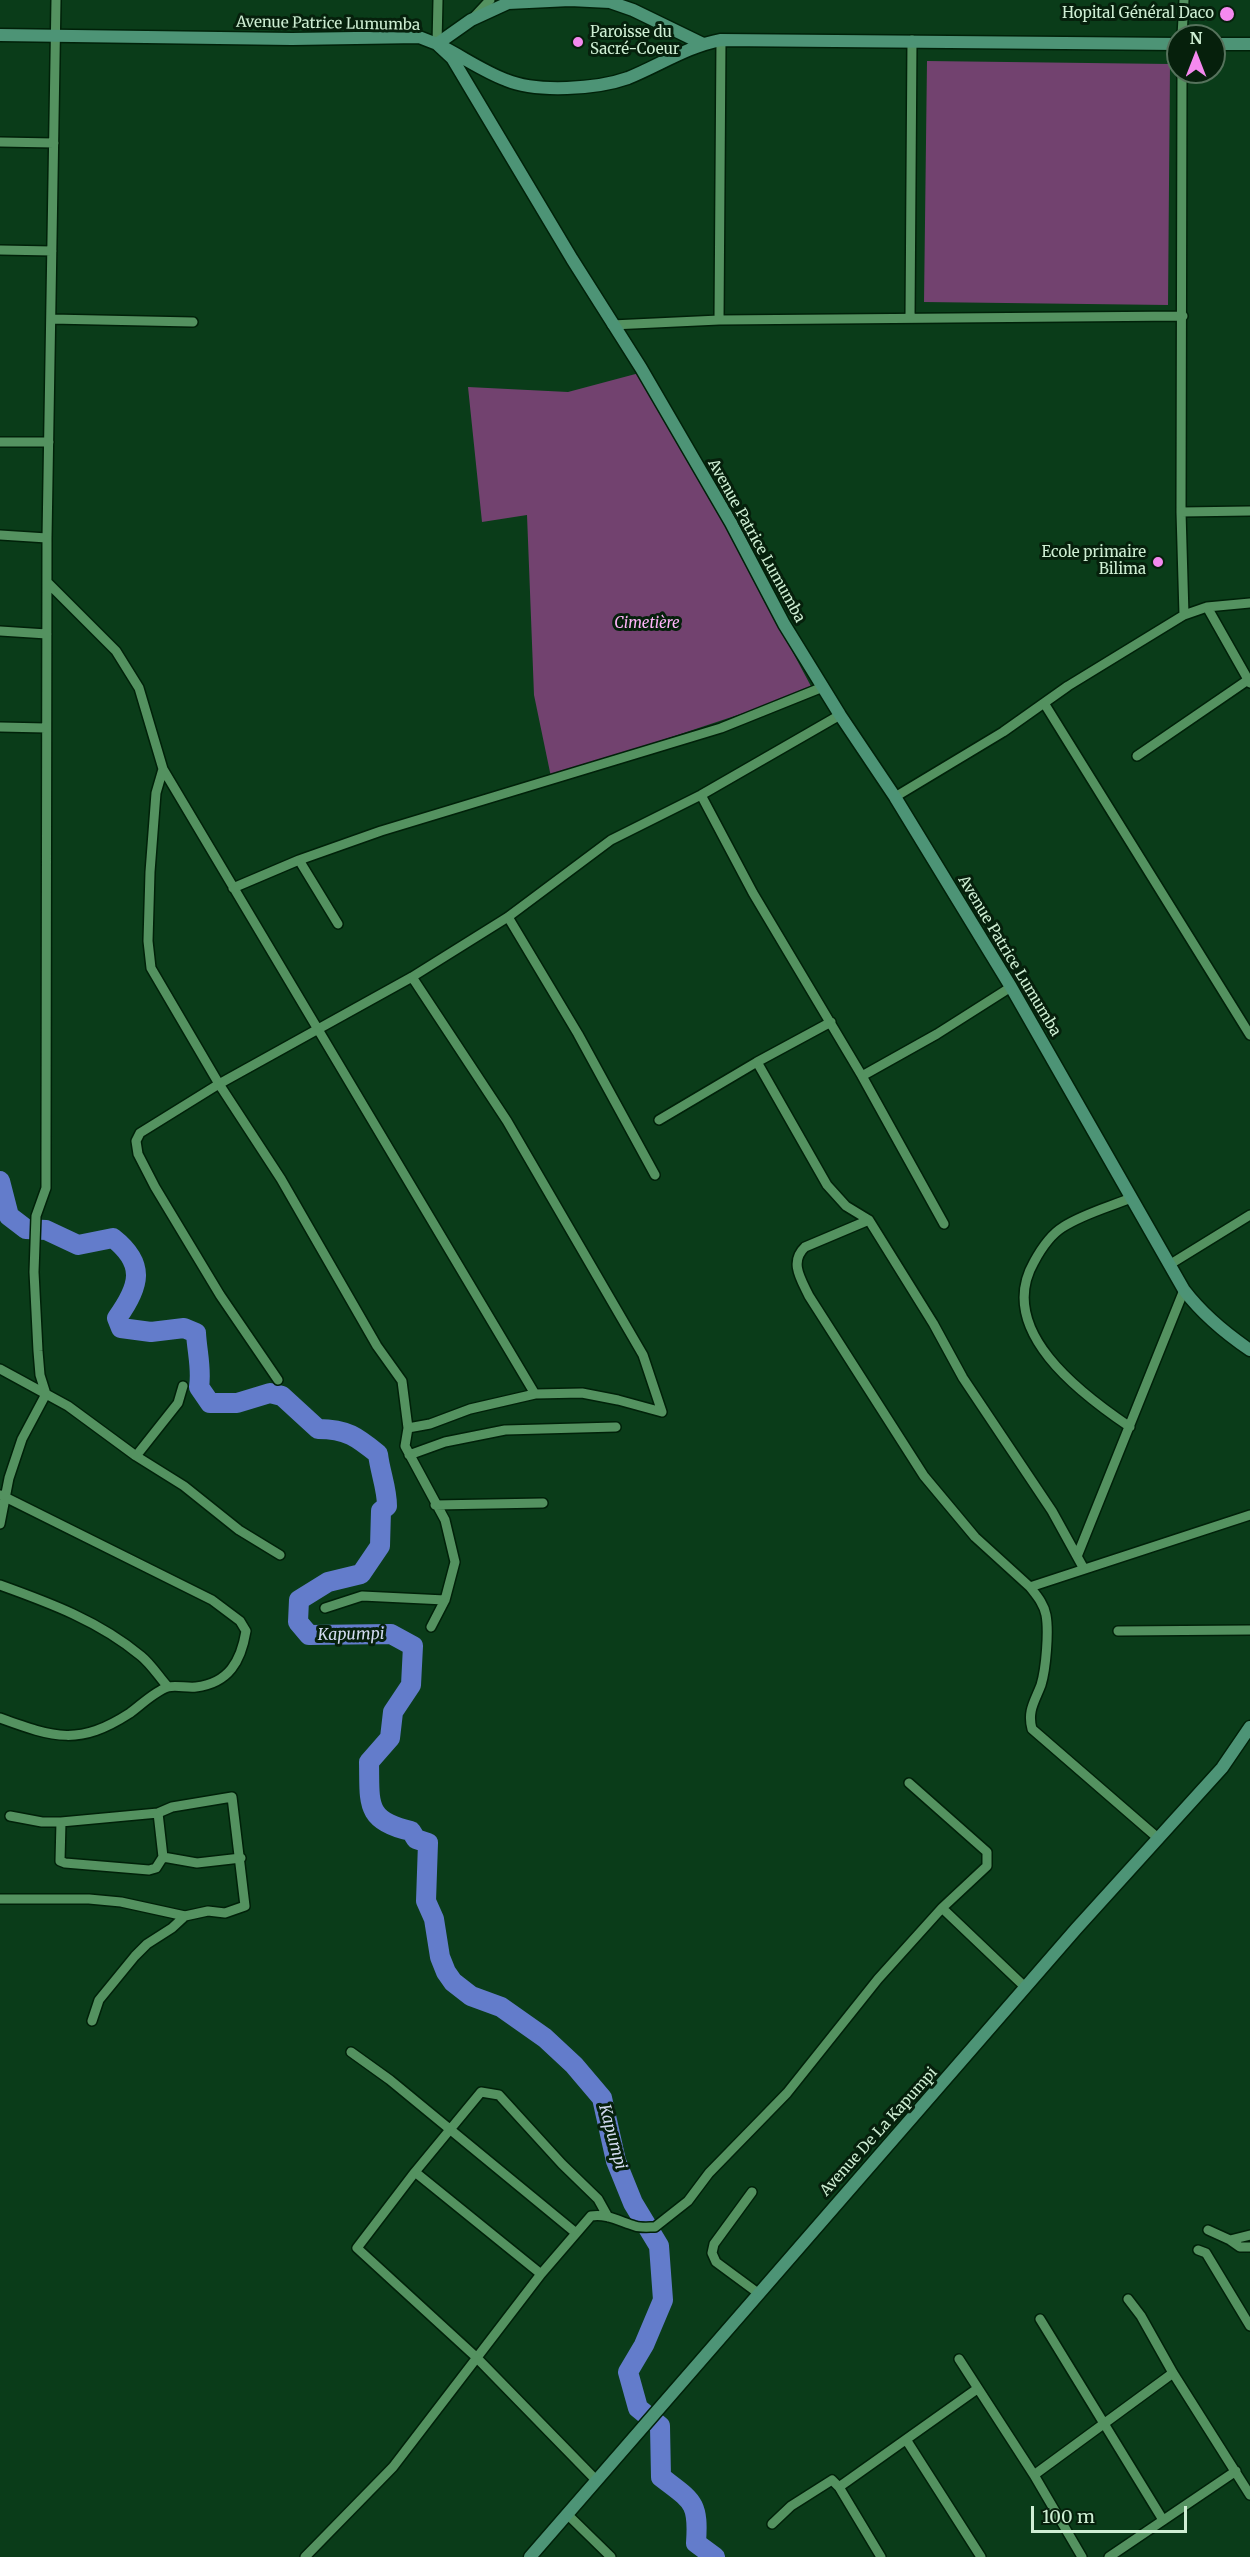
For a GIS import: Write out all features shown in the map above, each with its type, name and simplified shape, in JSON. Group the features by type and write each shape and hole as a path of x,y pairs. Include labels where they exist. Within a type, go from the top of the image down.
{"street":[{"path":"0,1524 2,1496 22,1439 46,1394 40,1375 38,1351 34,1248 36,1216 46,1188 47,538 56,0"},
{"path":"437,44 438,0"},
{"path":"471,20 490,0"},
{"path":"437,44 471,20 508,3 570,0 610,2 633,9 703,44"},
{"path":"1183,24 1184,0"},
{"name":"Avenue Patrice Lumumba","path":"0,35 292,39 419,37 437,44 452,58 731,523 784,624 840,715 895,797 1011,987 1095,1130 1184,1290 1197,1307 1215,1324 1250,1350"},
{"path":"437,44 507,81 553,88 608,84 703,44 721,40 1166,44"},
{"path":"719,320 721,40"},
{"path":"910,318 912,40"},
{"path":"1226,44 1250,44"},
{"path":"1182,84 1181,512 1184,615"},
{"path":"0,142 54,143"},
{"path":"0,250 52,251"},
{"path":"612,325 719,320 1183,316"},
{"path":"51,319 194,322"},
{"path":"0,442 49,442"},
{"path":"1181,512 1250,511"},
{"path":"0,535 47,538"},
{"path":"48,583 116,651 139,688 163,769 397,1158 535,1394"},
{"path":"895,797 1003,732 1068,686 1184,615 1207,607 1250,603"},
{"path":"1137,756 1249,681 1207,607"},
{"path":"0,631 47,634"},
{"path":"233,888 299,860 401,825 721,728 823,687"},
{"path":"1044,703 1250,1035"},
{"path":"278,1380 220,1295 155,1187 138,1154 136,1141 140,1133 219,1084 412,977 508,918 611,840 701,795 840,715"},
{"path":"0,727 46,728"},
{"path":"163,769 156,793 150,872 148,941 151,968 219,1084 281,1179 377,1346 402,1381 408,1428 405,1446 445,1520 454,1562 445,1600 431,1627"},
{"path":"701,795 753,893 831,1022 944,1224"},
{"path":"299,860 338,924"},
{"path":"508,918 578,1034 655,1175"},
{"path":"408,1428 430,1424 470,1409 535,1394 582,1393 662,1412 643,1355 507,1121 412,977"},
{"path":"862,1076 937,1034 1011,987"},
{"path":"659,1120 757,1062 831,1022"},
{"path":"757,1062 827,1185 846,1206 869,1220 933,1323 963,1378 1078,1554 1084,1569"},
{"path":"1130,1427 1089,1400 1031,1333 1024,1310 1023,1290 1029,1270 1042,1247 1062,1227 1131,1198"},
{"path":"1169,1265 1249,1218"},
{"path":"869,1220 805,1247 798,1253 796,1262 799,1276 809,1296 924,1476 975,1537 1030,1587 1042,1603 1047,1620 1041,1684 1030,1708 1029,1719 1032,1729 1159,1839"},
{"path":"1078,1554 1184,1290"},
{"path":"0,1369 68,1406 136,1456 183,1486 239,1530 280,1555"},
{"path":"136,1456 178,1403 183,1386"},
{"path":"409,1455 445,1442 505,1430 616,1427"},
{"path":"0,1718 48,1733 78,1737 108,1727 168,1687 197,1687 230,1672 236,1665 246,1631 240,1621 212,1600 2,1496"},
{"path":"435,1504 543,1503"},
{"path":"1030,1587 1250,1515"},
{"path":"0,1585 70,1611 96,1625 142,1656 168,1687"},
{"path":"325,1608 362,1596 445,1600"},
{"path":"1118,1631 1250,1630"},
{"name":"Avenue De La Kapumpi","path":"531,2557 1025,1987 1222,1768 1250,1727"},
{"path":"305,2557 393,2467 541,2274 591,2216 608,2217 637,2227 655,2227 688,2201 709,2173 787,2093 878,1979 942,1908 987,1866 987,1852 909,1783"},
{"path":"0,1899 89,1899 121,1902 185,1916 208,1911 225,1913 245,1906 232,1797 172,1807 158,1813 60,1822 42,1822 10,1816"},
{"path":"60,1822 60,1861 149,1870 156,1868 163,1857 158,1813"},
{"path":"163,1857 197,1863 241,1858"},
{"path":"942,1908 1025,1987"},
{"path":"92,2020 99,2000 135,1956 147,1944 172,1928 185,1916"},
{"path":"351,2052 390,2080 576,2233"},
{"path":"597,2481 476,2357 357,2248 415,2172 452,2130 481,2092 499,2095 562,2164 598,2199 608,2217"},
{"path":"415,2172 541,2274"},
{"path":"752,2192 714,2244 712,2253 716,2262 758,2293"},
{"path":"1208,2230 1240,2247 1250,2247"},
{"path":"1230,2240 1250,2235"},
{"path":"1198,2250 1206,2253 1250,2326"},
{"path":"1128,2299 1142,2316 1173,2373 1250,2495"},
{"path":"1040,2319 1163,2520"},
{"path":"959,2359 1034,2475 1082,2557"},
{"path":"1034,2475 1173,2373"},
{"path":"839,2487 977,2390"},
{"path":"907,2441 981,2557"},
{"path":"1109,2557 1236,2471"},
{"path":"772,2524 791,2506 832,2480 839,2487 881,2557"},
{"path":"568,2515 611,2557"}],"green space":[{"path":"927,61 1166,64 1166,84 1170,84 1168,305 924,302"},
{"name":"Cimetière","path":"643,372 813,690 551,777 534,695 527,515 482,522 468,387 568,392"}],"waterway":[{"name":"Kapumpi","path":"0,1181 9,1216 26,1229 46,1230 78,1245 113,1238 124,1248 135,1266 136,1276 131,1296 117,1318 121,1328 151,1332 184,1328 196,1333 200,1367 199,1387 210,1403 237,1403 270,1393 282,1396 318,1429 344,1432 378,1454 387,1506 381,1511 380,1546 361,1574 328,1582 299,1600 298,1622 309,1635 391,1634 413,1646 411,1685 393,1712 390,1738 369,1762 370,1799 377,1815 385,1822 411,1831 416,1839 428,1843 426,1901 434,1919 440,1957 453,1982 471,1996 501,2007 545,2038 574,2065 602,2098 616,2161 633,2203 659,2246 663,2300 644,2345 628,2372 638,2408 660,2426 661,2477 691,2503 696,2518 696,2543 715,2557"}],"place":[{"name":"Hopital Général Daco","path":"1227,14"},
{"name":"Paroisse du Sacré-Coeur","path":"578,42"},
{"name":"Ecole primaire Bilima","path":"1158,562"}]}
